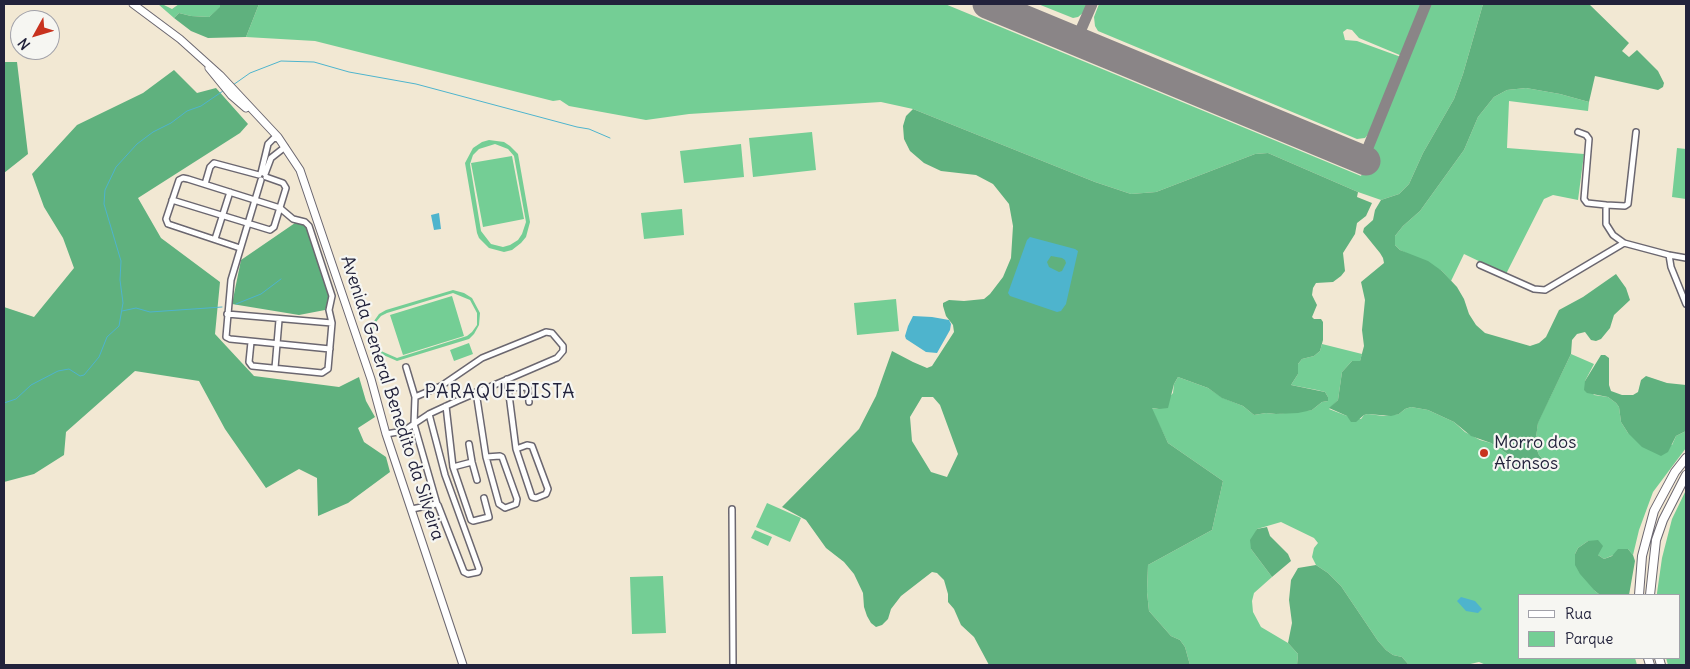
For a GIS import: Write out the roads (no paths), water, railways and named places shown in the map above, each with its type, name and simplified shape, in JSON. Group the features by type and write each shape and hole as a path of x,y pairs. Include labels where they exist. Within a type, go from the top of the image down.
{"highway":[{"path":"1639,594 1642,556 1654,511 1675,472 1686,458"},
{"path":"1650,594 1656,540 1663,520 1686,475"}],"main road":[{"name":"Avenida General Benedito da Silveira","path":"133,4 180,39 205,62 280,143 298,166 463,665"}],"street":[{"path":"1578,132 1586,135 1589,139 1584,199 1587,203 1625,206 1628,204 1636,132"},
{"path":"262,176 280,143"},
{"path":"280,143 268,144 262,176 231,280 225,334 230,339 330,349"},
{"path":"172,200 270,230 274,227 286,186 283,183 214,163 210,167 205,184"},
{"path":"240,248 168,224 166,219 181,179 185,178 280,208 285,210 293,219 304,221 309,226 331,291 332,300 329,311 332,323 328,368 324,373 250,365 251,342"},
{"path":"215,239 230,192"},
{"path":"1606,205 1606,224 1612,235 1624,243 1686,258"},
{"path":"1480,265 1534,290 1545,290 1624,243"},
{"path":"1669,255 1671,267 1686,304"},
{"path":"227,314 279,320 332,323"},
{"path":"274,368 279,320"},
{"path":"386,434 398,432 429,414 476,392 558,358 563,351 563,346 552,333 539,334 482,358 441,386 415,397"},
{"path":"406,367 415,397 414,424 437,504 464,572 468,574 478,572 479,569 445,475 429,414"},
{"path":"507,379 516,449 532,496 536,498 546,494 548,489 532,446 527,445 516,449"},
{"path":"508,388 526,387 529,402"},
{"path":"476,392 486,457 499,504 504,508 516,504 517,499 502,457 486,457"},
{"path":"446,406 453,467 471,520 489,517 484,498"},
{"path":"469,444 478,480"},
{"path":"453,467 472,462"},
{"path":"412,509 437,504"},
{"path":"732,510 733,665"}],"water":[{"path":"439,213 441,229 434,230 431,215"},
{"path":"1030,237 1078,251 1066,304 1061,311 1057,312 1010,296 1008,293 1027,240","holes":["1051,256 1062,258 1066,263 1062,271 1059,272 1049,267 1047,262"]},
{"path":"913,316 949,320 951,324 950,330 937,353 926,352 906,339 908,326"},
{"path":"1461,597 1475,601 1482,609 1478,613 1466,611 1457,601"}],"waterway":[{"path":"233,85 250,73 281,61 314,62 349,72 416,84 589,129 610,138"},
{"path":"4,403 16,399 31,385 58,371 69,369 80,376 84,375 99,357 107,337 119,326 123,303 120,280 121,261 104,204 105,190 116,167 137,144 187,111 201,106 223,91"},
{"path":"236,304 261,294 281,279"},
{"path":"122,311 136,308 150,312 222,307"}],"place":[{"name":"Morro dos Afonsos","path":"1484,453"}],"district":[{"name":"PARAQUEDISTA","path":"500,393"}]}
